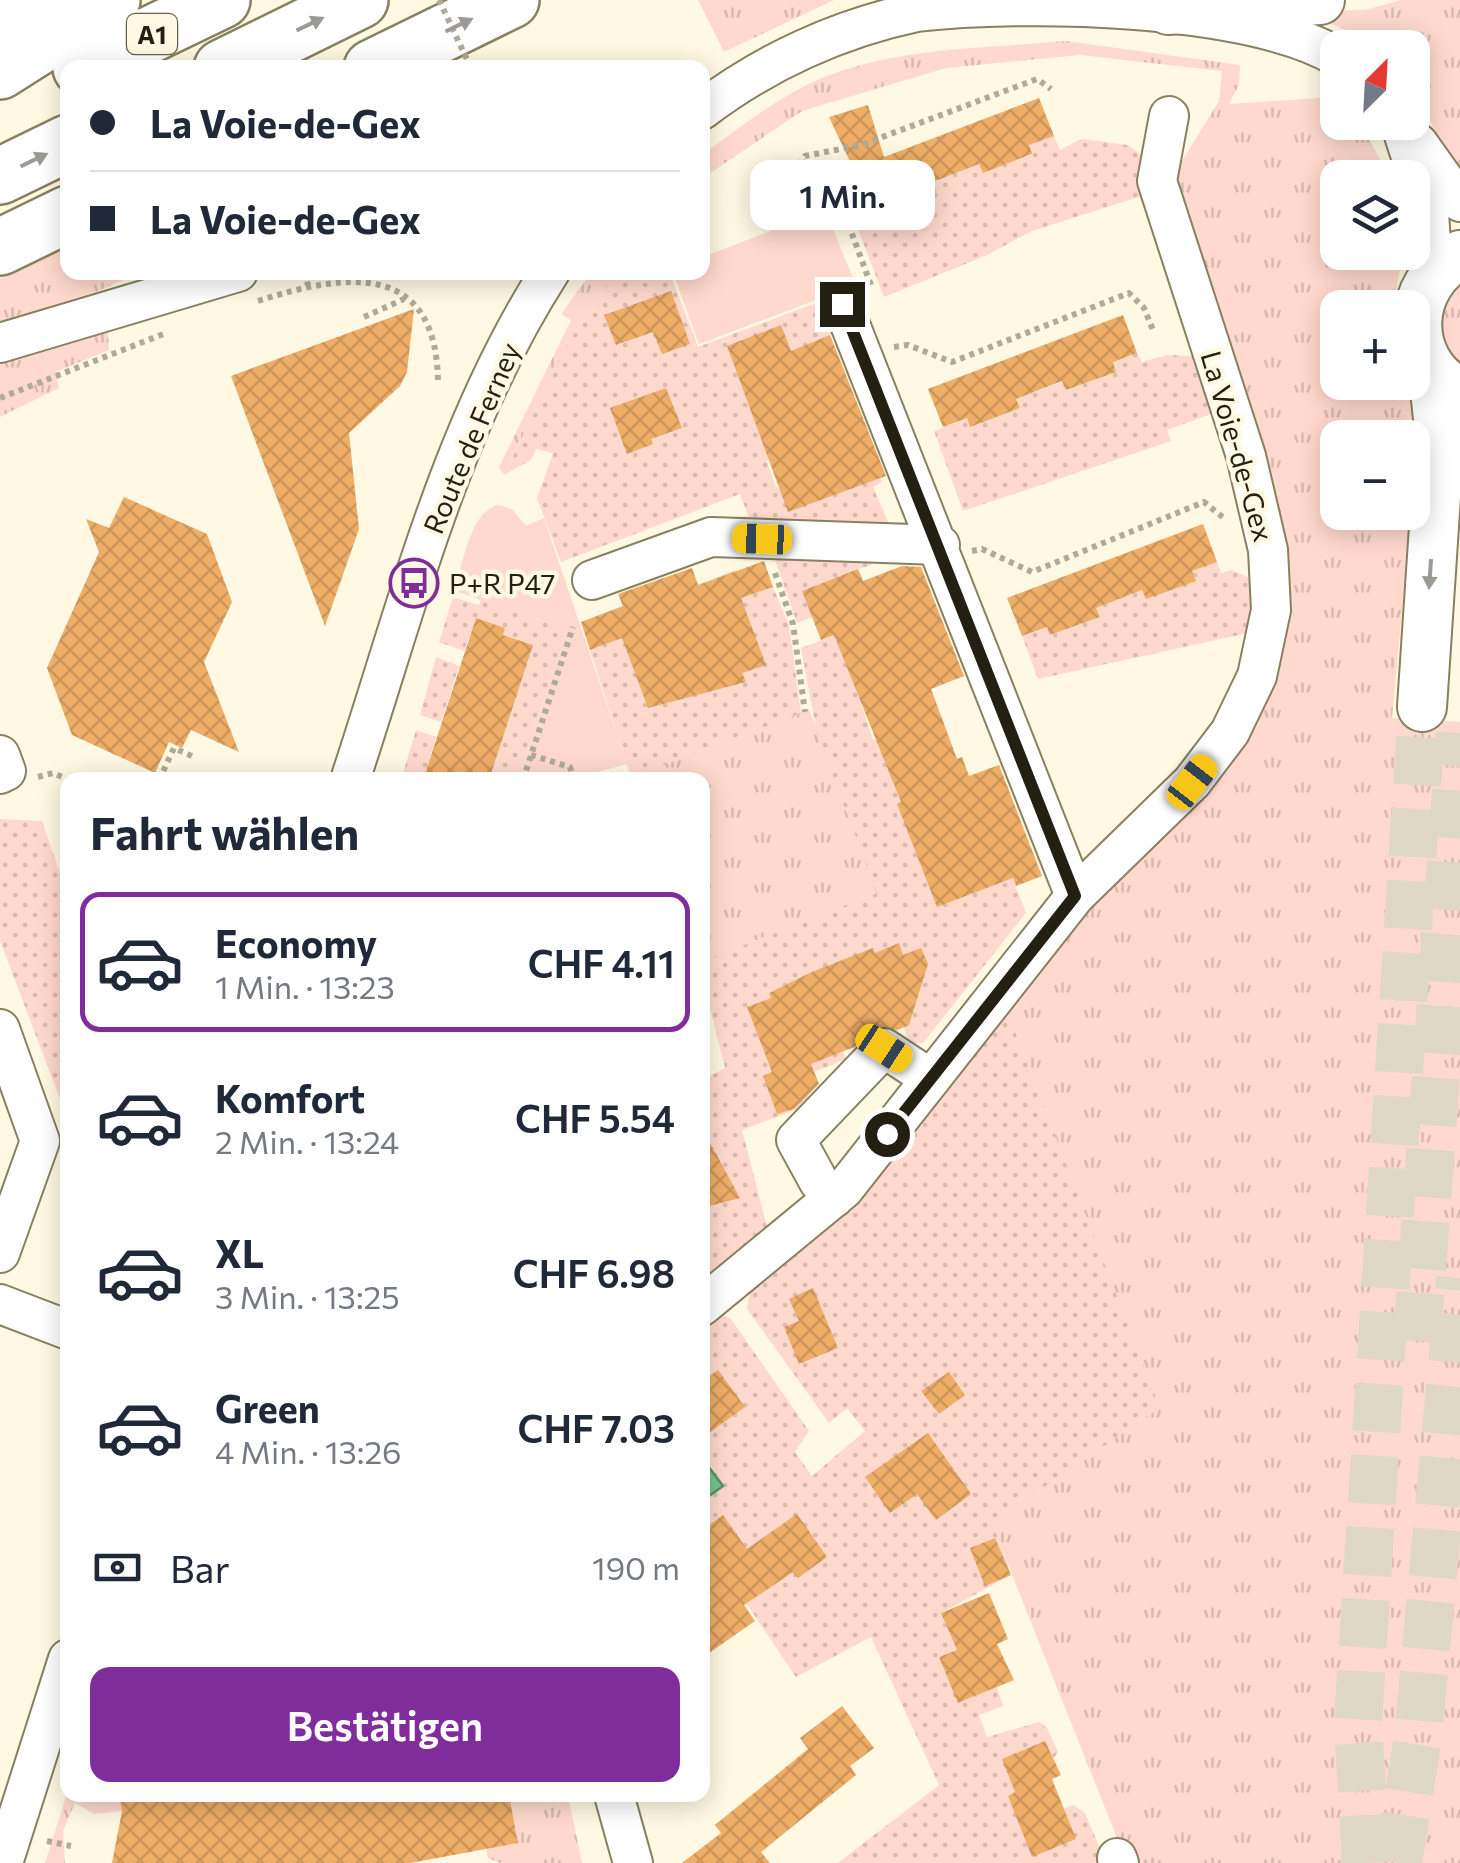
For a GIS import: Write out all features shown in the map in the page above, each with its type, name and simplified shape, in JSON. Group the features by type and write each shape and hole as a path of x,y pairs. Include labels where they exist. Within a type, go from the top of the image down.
{"highway":[{"path":"0,71 112,0"},
{"name":"A1","path":"98,60 222,0"},
{"path":"238,60 360,0"},
{"path":"388,60 511,0"},
{"path":"0,106 60,78"},
{"path":"0,176 60,147"},
{"path":"0,246 60,218"}],"main road":[{"path":"0,24 48,0"},
{"path":"1168,10 1320,0"},
{"path":"1422,707 1446,383 1422,355 1416,313 1447,265"}],"street":[{"path":"710,105 804,48 916,12 1010,5 1168,10 1277,31 1320,50"},
{"name":"La Voie-de-Gex","path":"710,1299 834,1198 1075,896 1192,782 1230,732 1257,676 1271,610 1268,550 1246,456 1158,181 1169,116"},
{"path":"1406,140 1447,265"},
{"path":"1415,140 1460,202"},
{"name":"Route de Ferney","path":"353,772 443,495 490,384 546,280"},
{"path":"0,342 245,288"},
{"path":"858,298 958,542 1075,896"},
{"path":"592,580 711,537 958,542"},
{"path":"0,755 6,771 0,774"},
{"path":"0,1029 40,1141 0,1253"},
{"path":"834,1198 819,1182 796,1140 884,1048 931,1079"},
{"path":"0,1304 60,1327"},
{"path":"3,1863 60,1684"},
{"path":"616,1802 633,1863"}],"path":[{"path":"439,0 468,60"},
{"path":"858,298 839,199 802,161 806,156 861,144 1037,79 1051,90"},
{"path":"306,280 308,285"},
{"path":"245,288 367,280 405,299 422,313 438,347 438,384"},
{"path":"894,347 908,344 952,362 1129,293 1144,308 1153,330"},
{"path":"364,317 405,299"},
{"path":"888,328 902,365"},
{"path":"0,398 168,332"},
{"path":"958,542 1032,572 1204,502 1224,516"},
{"path":"762,539 793,624 805,712"},
{"path":"958,542 978,568"},
{"path":"526,772 573,627"},
{"path":"163,772 174,748 196,758"},
{"path":"531,755 570,766 572,772"},
{"path":"48,1842 71,1846"}],"green space":[{"path":"698,0 834,0 724,52"},
{"path":"1401,0 1460,0 1460,172 1430,121 1430,30 1345,30 1304,11 1365,10"},
{"path":"1066,41 1240,65 1239,85 1229,104 1320,98 1320,140 1369,140 1381,160 1320,160 1320,270 1400,270 1396,290 1320,290 1320,400 1412,400 1423,420 1320,420 1320,530 1409,530 1392,718 1460,722 1460,1863 1127,1863 991,1522 1159,1407 1006,1008 1249,726 1279,661 1171,179 1219,101 1222,71 1080,55 946,68 802,111 710,173 710,149 783,98 835,73 920,53"},
{"path":"1054,136 1060,150 1081,139 1128,145 1139,153 1148,194 1032,231 985,256 884,297 856,224 863,221 859,209 883,200 888,209 936,191 933,182 979,164 983,172 1032,155 1029,145"},
{"path":"825,210 856,285 699,344 676,280 710,280 710,254"},
{"path":"60,249 60,280 123,280 0,321 0,279"},
{"path":"586,280 610,280 568,343 504,475 499,467 571,320 561,314"},
{"path":"610,280 673,280 698,347 827,299 839,332 813,342 767,462 776,488 838,464 876,468 882,482 873,487 892,531 753,528 740,494 561,562 537,498 553,453 536,449 531,460 504,475 568,343"},
{"path":"1460,282 1460,371 1438,340 1442,303"},
{"path":"108,332 109,350 55,372 59,388 0,417 0,362"},
{"path":"1137,353 1142,362 1167,355 1193,356 1214,413 1167,430 1171,441 963,511 934,431 967,418 971,426 1020,408 1016,399 1062,382 1067,390 1116,372 1113,362"},
{"path":"498,505 512,509 526,526 544,518 627,764 597,772 521,772 567,628 454,591 474,529 488,510"},
{"path":"870,553 873,564 815,586 829,611 797,623 774,557"},
{"path":"1217,562 1221,573 1232,570 1248,577 1255,601 1248,633 1038,679 1022,636 1047,627 1051,635 1099,617 1096,608 1142,590 1195,580 1192,571"},
{"path":"735,570 746,596 773,587 789,625 801,713 644,772 629,772 590,650 723,599 715,578"},
{"path":"453,597 479,605 481,599 567,628 521,772 492,772 533,645 503,635 505,628 476,618 464,651 439,642"},
{"path":"838,634 873,740 886,736 901,802 898,804 932,879 929,886 935,901 1005,859 1026,913 923,1043 910,1044 900,1018 872,1029 848,1007 863,1044 843,1051 846,1059 814,1072 794,1060 811,1104 742,1130 767,1227 710,1278 710,1076 725,1068 710,1008 710,958 877,893 817,734 801,648"},
{"path":"436,657 459,666 441,722 420,715"},
{"path":"809,709 878,893 710,958 710,772 644,772"},
{"path":"416,730 436,737 425,772 403,772"},
{"path":"0,819 42,821 60,874 60,1099 0,941"},
{"path":"1006,1008 1160,1408 992,1522 1011,1575 941,1613 957,1650 939,1657 959,1703 997,1687 1003,1706 979,1715 987,1737 1039,1722 1047,1728 1058,1752 1053,1759 1061,1775 1038,1786 1064,1809 1073,1805 1085,1813 1106,1863 838,1863 939,1785 871,1637 796,1677 710,1549 710,1316 716,1312 731,1319 809,1431 795,1452 812,1476 865,1431 847,1408 829,1423 747,1309 751,1286"},
{"path":"64,1802 120,1802 122,1811 94,1814 75,1803 63,1831 65,1863 45,1863"},
{"path":"510,1802 569,1802 582,1863 500,1863 488,1858 486,1849 518,1842"}],"shaded area":[{"path":"710,1469 723,1486 710,1495"}],"building":[{"path":"1039,98 1054,136 1029,145 1032,154 983,173 979,164 933,182 936,191 887,209 884,200 859,209 844,172 853,168 829,117 868,105 884,157"},
{"path":"671,291 690,344 662,354 653,332 616,345 604,315"},
{"path":"414,309 407,372 400,386 349,433 359,529 325,626 231,376"},
{"path":"1123,315 1137,353 1113,362 1116,372 1066,390 1062,381 1016,399 1020,408 970,427 967,418 943,427 928,389"},
{"path":"781,325 791,351 830,335 886,476 788,512 727,346"},
{"path":"666,388 682,428 651,439 653,444 627,454 610,408"},
{"path":"124,497 207,534 232,602 204,662 239,752 191,730 182,748 169,742 153,772 72,735 47,668 99,552 86,519 109,528"},
{"path":"1203,524 1217,562 1192,571 1196,581 1146,599 1142,590 1096,608 1100,617 1050,635 1047,627 1022,636 1007,598"},
{"path":"764,561 773,587 741,598 766,665 742,673 746,682 648,708 622,638 590,650 581,622 623,606 618,594 692,568 698,585"},
{"path":"902,566 921,567 964,676 931,689 957,759 962,757 969,776 999,765 1042,876 1016,886 1013,878 937,907 897,804 901,802 834,635 821,640 802,591 858,569 863,581"},
{"path":"476,618 505,628 503,635 533,645 492,772 426,772"},
{"path":"899,943 903,955 921,948 928,964 909,1025 897,1030 876,1027 854,1047 811,1064 819,1084 794,1109 777,1114 763,1076 772,1072 747,1007 771,998 769,993 814,971 873,948 875,953"},
{"path":"710,1143 740,1198 710,1206"},
{"path":"813,1288 838,1348 799,1364 784,1327 799,1321 789,1299"},
{"path":"718,1370 745,1407 710,1432 710,1376"},
{"path":"949,1372 965,1395 939,1414 921,1391"},
{"path":"928,1433 971,1494 936,1520 917,1494 890,1513 865,1477"},
{"path":"797,1514 827,1557 798,1578 793,1572 744,1605 755,1621 710,1652 710,1524 723,1515 747,1549"},
{"path":"995,1538 1011,1575 985,1586 970,1548"},
{"path":"989,1593 1008,1639 997,1644 1014,1680 958,1703 939,1657 957,1650 941,1613"},
{"path":"842,1706 874,1748 850,1766 856,1775 761,1852 770,1863 682,1863 721,1833 715,1825 808,1749 800,1738"},
{"path":"1045,1741 1061,1775 1052,1779 1076,1839 1032,1857 1008,1796 1015,1792 1002,1759"},
{"path":"120,1802 510,1802 518,1843 410,1863 112,1863"}],"tunnel":[{"path":"1366,1863 1358,1722 1422,707"},
{"path":"1417,1341 1460,733"},
{"path":"1398,1863 1418,1737 1460,1278"}],"place":[{"name":"P+R P47","path":"414,583"}],"route":[{"path":"842,304 1075,896 887,1134"}]}
